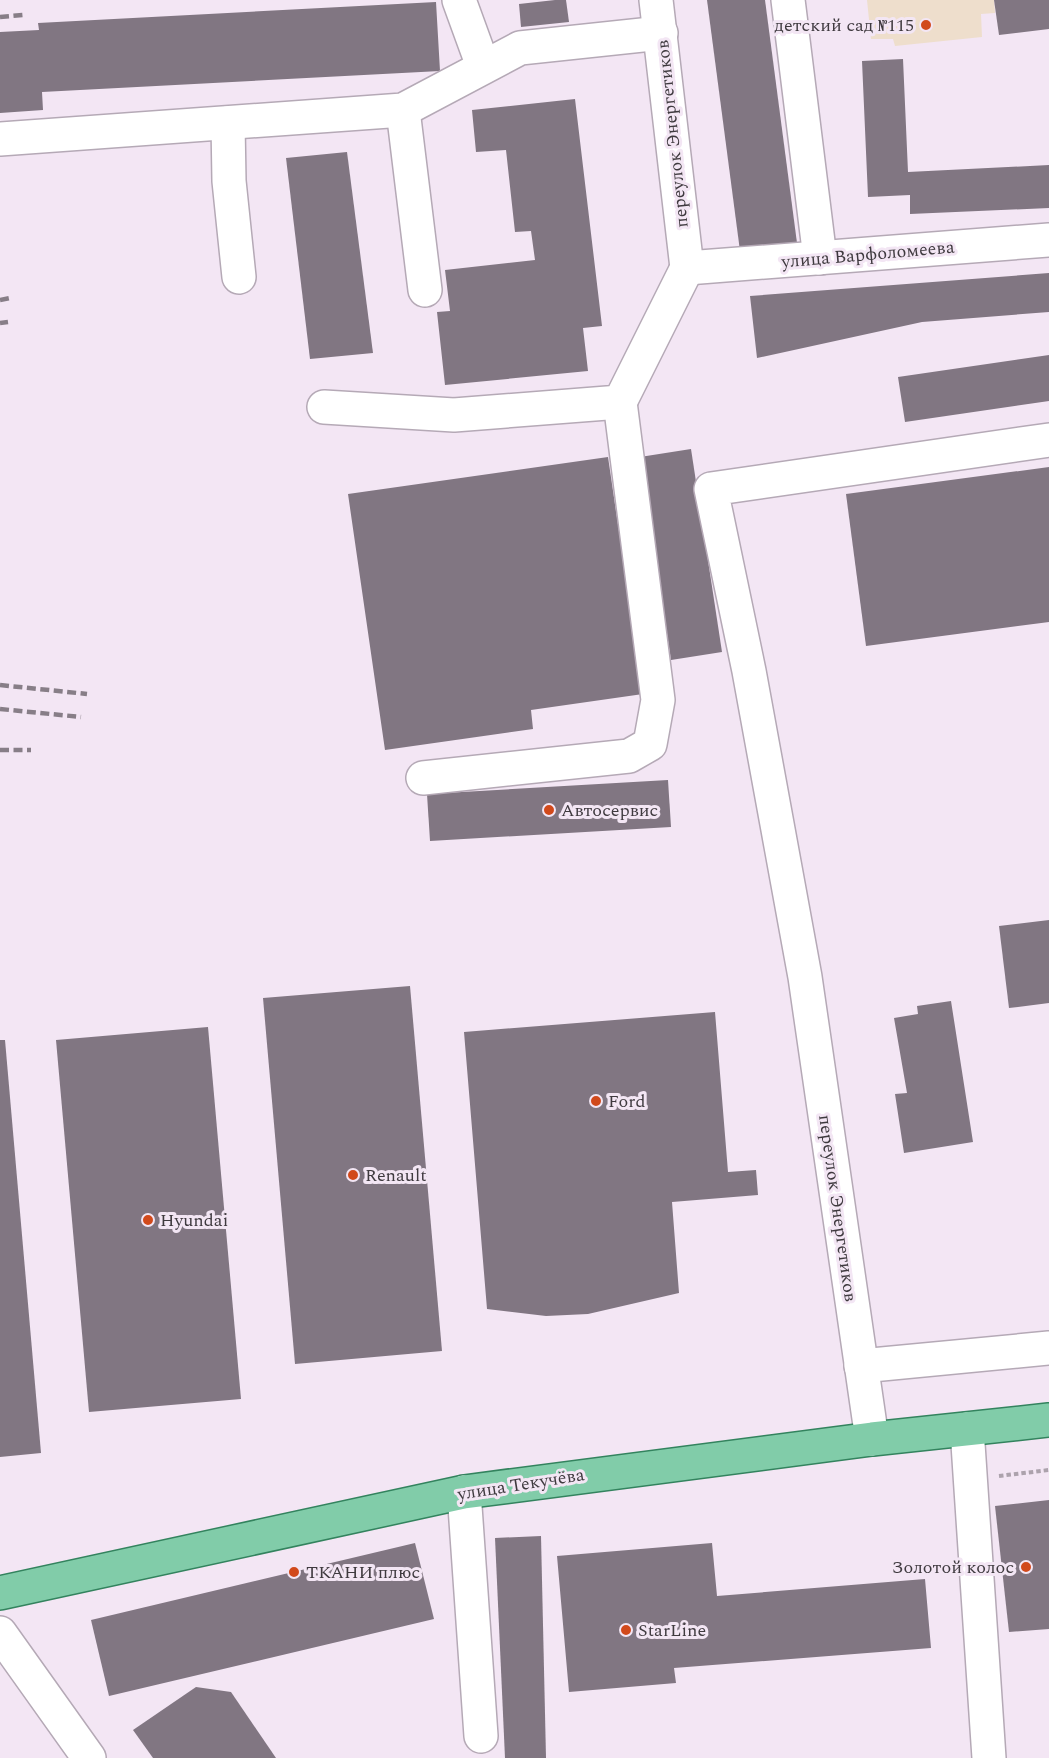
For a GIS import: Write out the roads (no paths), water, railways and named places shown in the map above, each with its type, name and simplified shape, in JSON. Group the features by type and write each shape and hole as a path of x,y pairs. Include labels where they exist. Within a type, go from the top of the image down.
{"main road":[{"name":"улица Текучёва","path":"0,1593 464,1492 872,1439 1049,1420"}],"street":[{"path":"459,0 483,66"},
{"name":"переулок Энергетиков","path":"656,0 687,268"},
{"path":"788,0 820,258"},
{"path":"0,139 403,110 520,48 661,33"},
{"path":"403,110 425,290"},
{"path":"228,123 229,181 239,277"},
{"name":"улица Варфоломеева","path":"687,268 1049,240"},
{"path":"423,778 629,756 650,744 658,700 620,402 687,268"},
{"path":"324,407 454,415 620,402"},
{"name":"переулок Энергетиков","path":"872,1439 805,977 749,671 711,489 1049,440"},
{"path":"861,1366 1049,1348"},
{"path":"967,1429 989,1758"},
{"path":"464,1492 481,1736"},
{"path":"0,1633 88,1758"}],"railway":[{"path":"0,17 23,15"},
{"path":"0,300 10,298"},
{"path":"0,323 8,322"},
{"path":"0,685 87,694"},
{"path":"0,709 81,717"},
{"path":"0,750 31,750"}],"place":[{"name":"детский сад №115","path":"926,25"},
{"name":"Автосервис","path":"549,810"},
{"name":"Ford","path":"596,1101"},
{"name":"Renault","path":"353,1175"},
{"name":"Hyundai","path":"148,1220"},
{"name":"Золотой колос","path":"1026,1567"},
{"name":"ТКАНИ плюс","path":"294,1572"},
{"name":"StarLine","path":"626,1630"}]}
